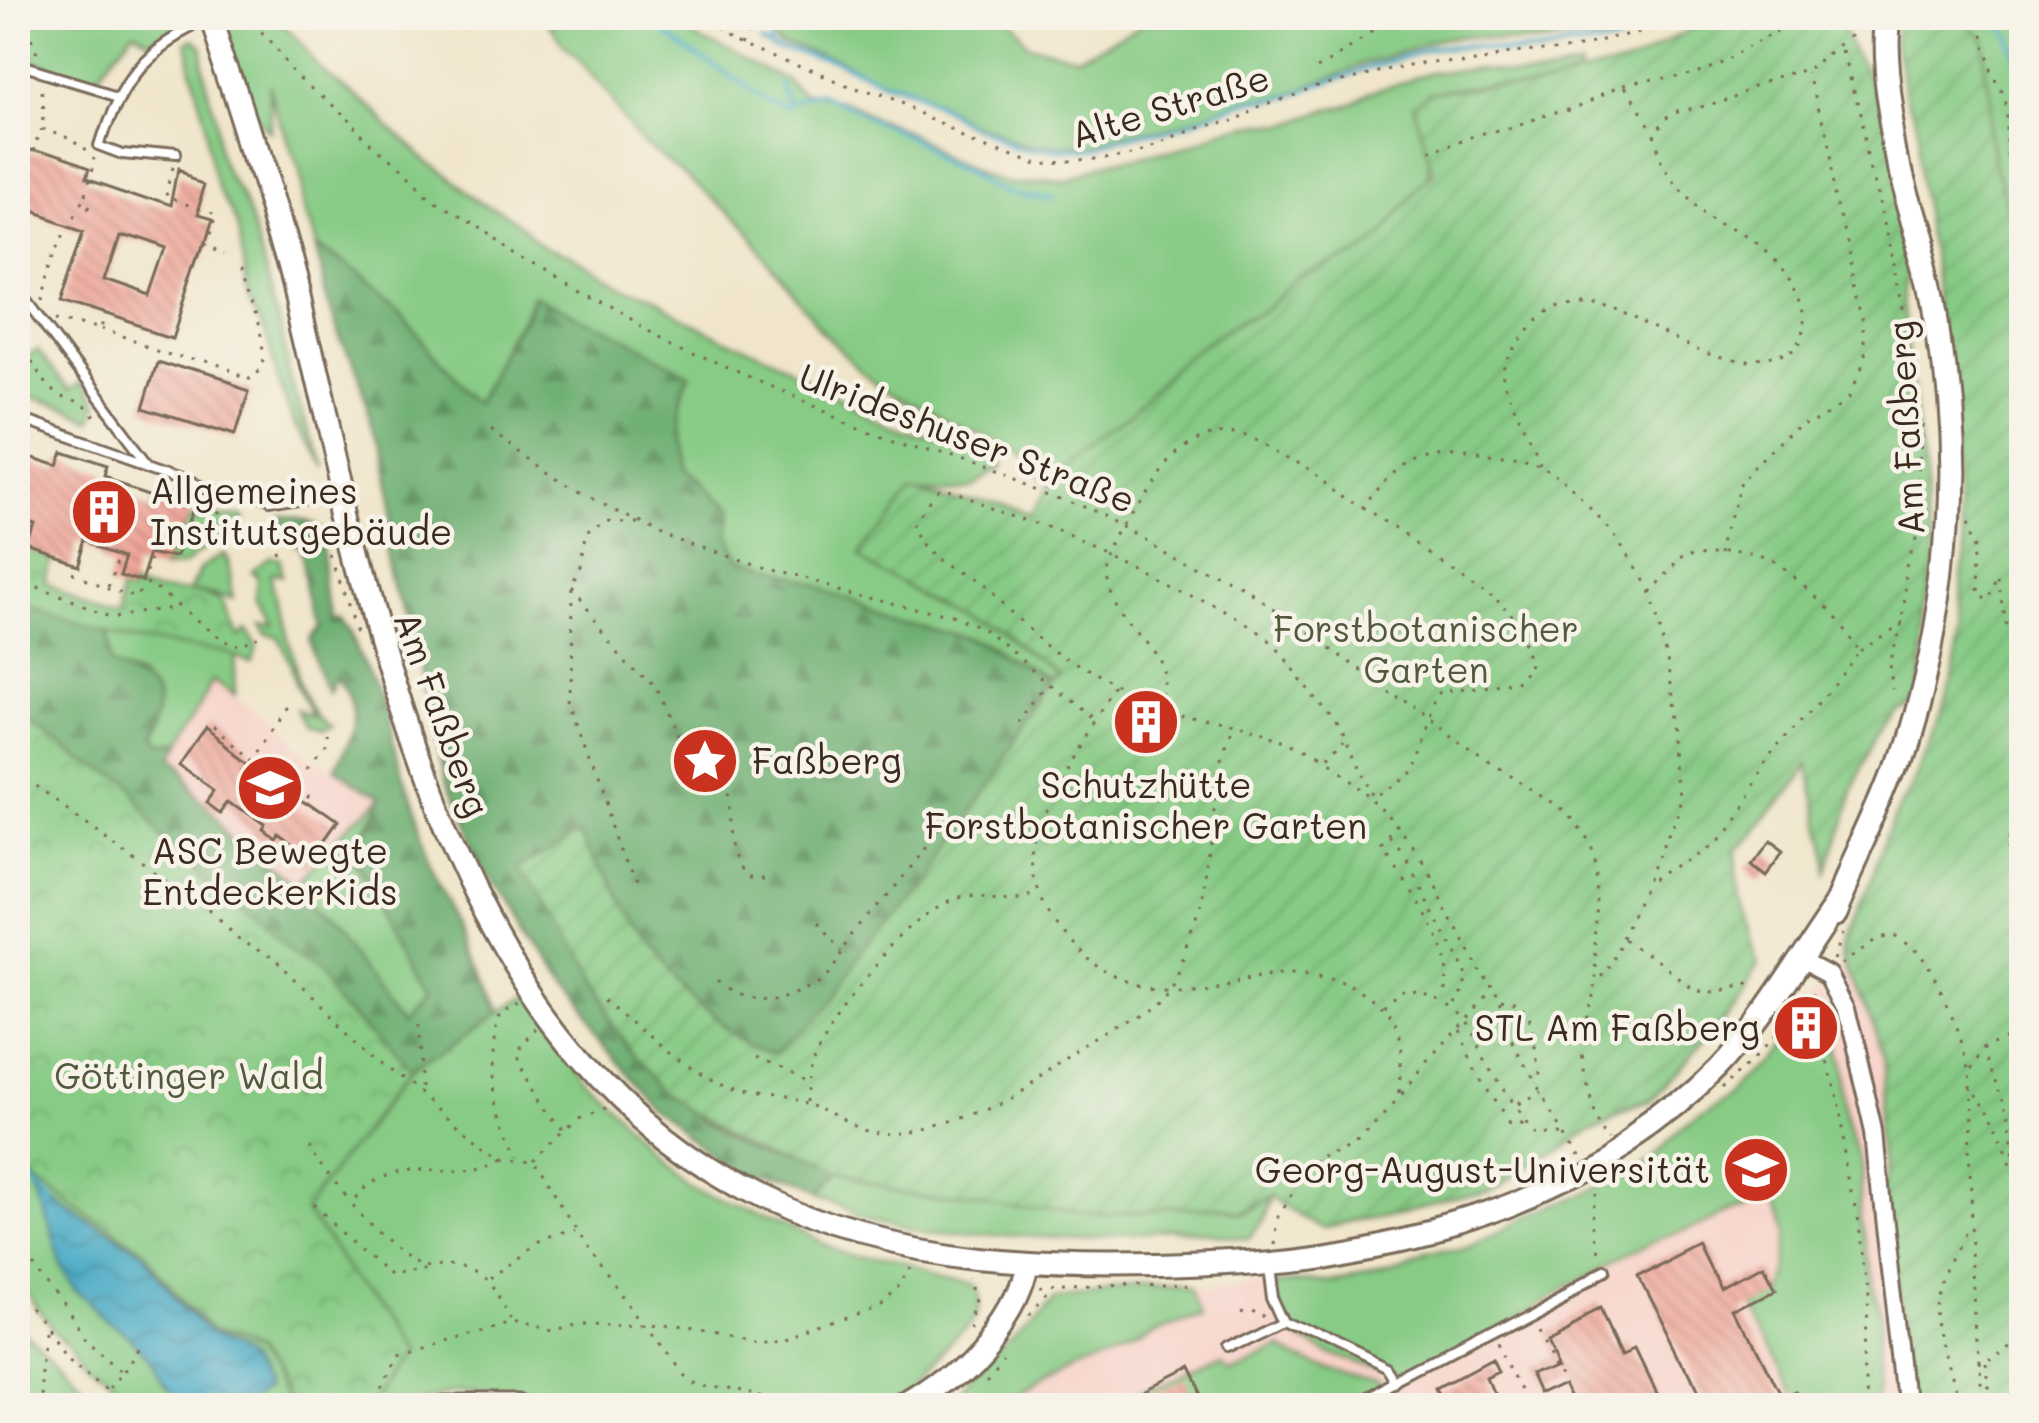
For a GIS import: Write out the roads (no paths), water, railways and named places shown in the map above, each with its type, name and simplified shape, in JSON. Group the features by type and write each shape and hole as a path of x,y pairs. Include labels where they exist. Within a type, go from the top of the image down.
{"street":[{"name":"Am Faßberg","path":"212,16 273,209 370,612 437,807 522,973 575,1046 637,1113 711,1169 761,1199 888,1239 1023,1259 1151,1265 1269,1260 1397,1241 1473,1222 1562,1184 1616,1152 1682,1102 1814,963 1844,910 1912,727 1945,566 1948,456 1937,326 1882,85 1878,24"},
{"path":"1814,963 1858,1054 1877,1135 1906,1408"},
{"path":"905,1408 937,1388 981,1343 1008,1298 1023,1259"},
{"path":"445,1408 518,1408"}],"lane":[{"path":"176,159 124,154 100,145 115,93 157,45 212,16"},
{"path":"15,63 115,93"},
{"path":"15,286 150,466"},
{"path":"15,417 268,506 342,495"},
{"path":"1269,1260 1274,1294 1285,1320 1392,1371 1401,1384"},
{"path":"1354,1408 1605,1277"},
{"path":"1227,1348 1285,1320"}],"water":[{"path":"40,1193 142,1258 212,1329 252,1356 264,1390 237,1408 186,1408 146,1354 83,1297 63,1269"}],"waterway":[{"path":"648,15 793,117 797,112 793,87"},
{"path":"773,15 780,42"},
{"path":"781,45 1024,146 1047,151 1083,147 1340,68 1427,51 1571,37 1653,15"},
{"path":"1972,15 1988,30 2024,89"},
{"path":"766,34 780,42"},
{"path":"797,112 830,103 1020,185 1049,192"},
{"path":"15,1163 53,1202"}],"place":[{"name":"Allgemeines Institutsgebäude","path":"104,512"},
{"name":"Schutzhütte Forstbotanischer Garten","path":"1146,722"},
{"name":"Faßberg","path":"705,761"},
{"name":"ASC Bewegte EntdeckerKids","path":"270,788"},
{"name":"STL Am Faßberg","path":"1806,1028"},
{"name":"Georg-August-Universität","path":"1756,1170"}],"park label":[{"name":"Forstbotanischer Garten","path":"1426,650"},
{"name":"Göttinger Wald","path":"189,1076"}]}
